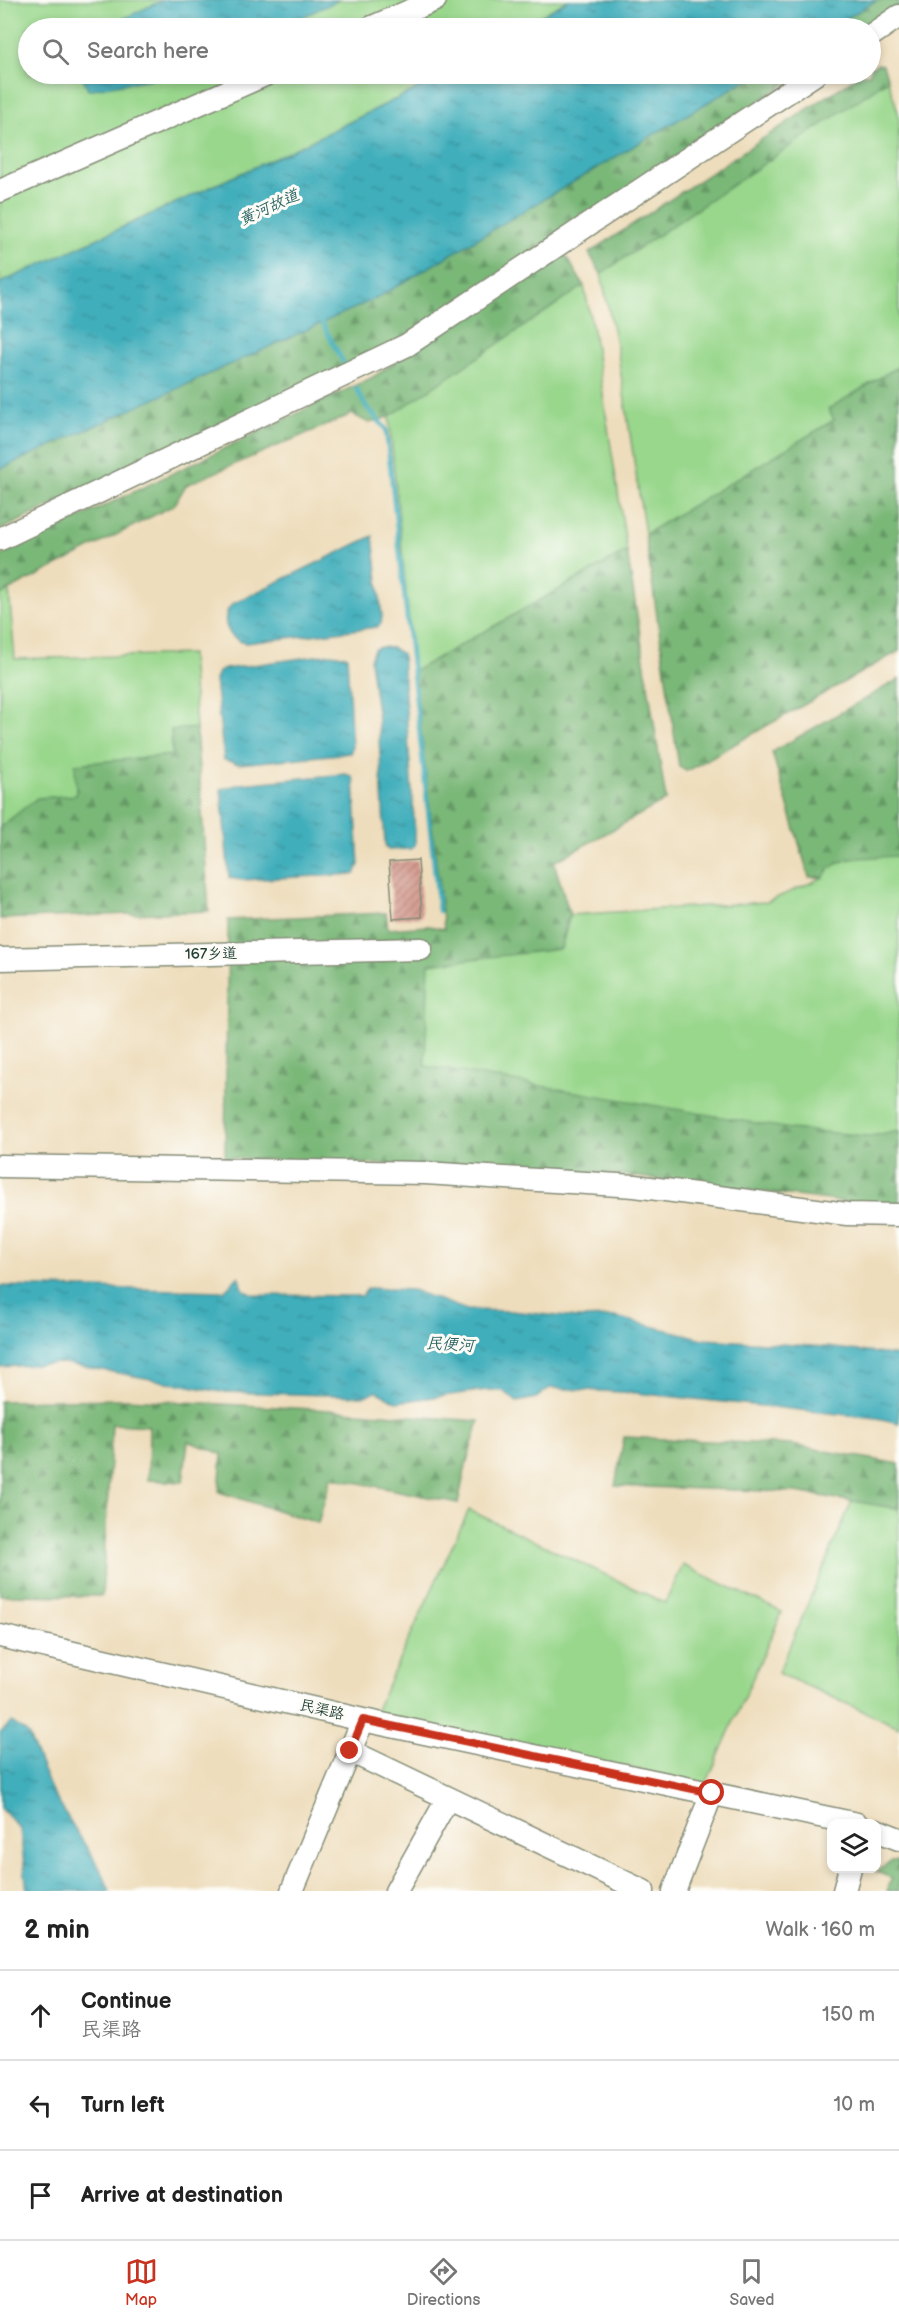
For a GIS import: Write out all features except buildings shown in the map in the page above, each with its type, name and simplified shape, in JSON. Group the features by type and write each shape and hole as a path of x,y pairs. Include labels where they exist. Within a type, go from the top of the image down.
{"street":[{"path":"393,18 435,0"},
{"path":"881,28 899,16"},
{"path":"0,191 244,84"},
{"path":"0,539 407,345 799,84"},
{"name":"167乡道","path":"0,959 421,949"},
{"path":"0,1166 424,1173 635,1186 847,1214 899,1215"},
{"name":"民渠路","path":"0,1636 363,1720 834,1819"},
{"path":"292,1891 363,1720"},
{"path":"350,1751 448,1798 600,1882 643,1891"},
{"path":"674,1891 712,1793"},
{"path":"396,1891 448,1798"},
{"path":"881,1832 899,1839"},
{"path":"844,1891 849,1873"}],"green space":[{"path":"0,0 568,0 538,18 18,18 18,84 427,84 303,145 0,283"},
{"path":"877,0 899,0 899,7 881,19 846,18"},
{"path":"881,65 883,65 888,80 601,274 589,253 846,84 881,84"},
{"path":"888,80 899,115 899,366 828,409 834,420 645,534 617,348 601,274"},
{"path":"734,84 785,84 396,342 0,530 0,463"},
{"path":"564,253 584,286 389,417 369,423 352,414 186,485 174,505 0,595 0,556 373,377"},
{"path":"584,286 593,330 627,551 414,671 389,417"},
{"path":"899,366 899,651 687,771 679,767 645,534 834,420 828,409"},
{"path":"627,551 666,800 554,862 570,915 565,926 561,949 531,952 791,1129 869,1136 899,1131 899,1204 854,1203 605,1173 225,1158 228,920 386,913 388,929 429,926 444,929 414,671"},
{"path":"9,591 15,659 191,654 196,728 171,730 172,755 75,764 76,795 37,798 0,827 0,595"},
{"path":"899,679 899,856 838,862 824,877 809,877 772,752"},
{"path":"196,728 209,911 0,919 0,827 37,798 76,795 74,764 172,755 171,730"},
{"path":"899,856 899,1131 869,1136 791,1129 425,1066 429,964 561,949 570,915 767,902 824,877 829,869 846,860"},
{"path":"126,1399 479,1421 458,1503 331,1477 318,1523 219,1492 222,1454 188,1441 183,1482 148,1480 149,1426 112,1424 102,1596 0,1595 0,1401"},
{"path":"624,1437 792,1445 899,1464 899,1509 796,1492 615,1486"},
{"path":"852,1501 899,1509 899,1727 778,1673"},
{"path":"469,1510 665,1603 683,1565 782,1612 706,1784 374,1714"},
{"path":"892,1861 899,1861 899,1891 887,1891 892,1878 879,1873 881,1873 881,1869"}],"water":[{"path":"163,0 339,0 300,18 125,18"},
{"path":"568,0 877,0 847,18 538,18"},
{"path":"85,84 122,84 88,90"},
{"name":"黄河故道","path":"427,84 739,84 377,298 0,469 0,283 303,145"},
{"path":"373,536 382,616 381,624 377,627 246,643 239,641 230,633 226,616 232,604"},
{"path":"392,648 402,654 415,833 415,846 411,849 388,850 385,845 378,719 370,660 374,649"},
{"path":"330,654 347,656 352,748 350,753 239,764 224,760 215,680 218,672 225,669"},
{"path":"345,774 352,776 354,780 359,865 355,874 242,880 229,878 221,789 241,784"},
{"name":"民便河","path":"239,1276 244,1289 256,1295 362,1296 368,1288 412,1290 467,1310 511,1311 577,1318 615,1317 704,1339 826,1347 899,1356 899,1423 877,1418 636,1393 550,1388 536,1398 517,1402 503,1391 487,1390 397,1402 376,1391 365,1396 222,1392 63,1363 0,1367 0,1286 224,1291"},
{"path":"12,1722 28,1734 52,1792 102,1872 110,1891 27,1891 20,1829 1,1808 0,1733"}],"waterway":[{"path":"320,319 343,362"},
{"path":"356,388 365,405 386,429 439,911"}],"route":[{"path":"350,1751 363,1720 712,1793"}]}
